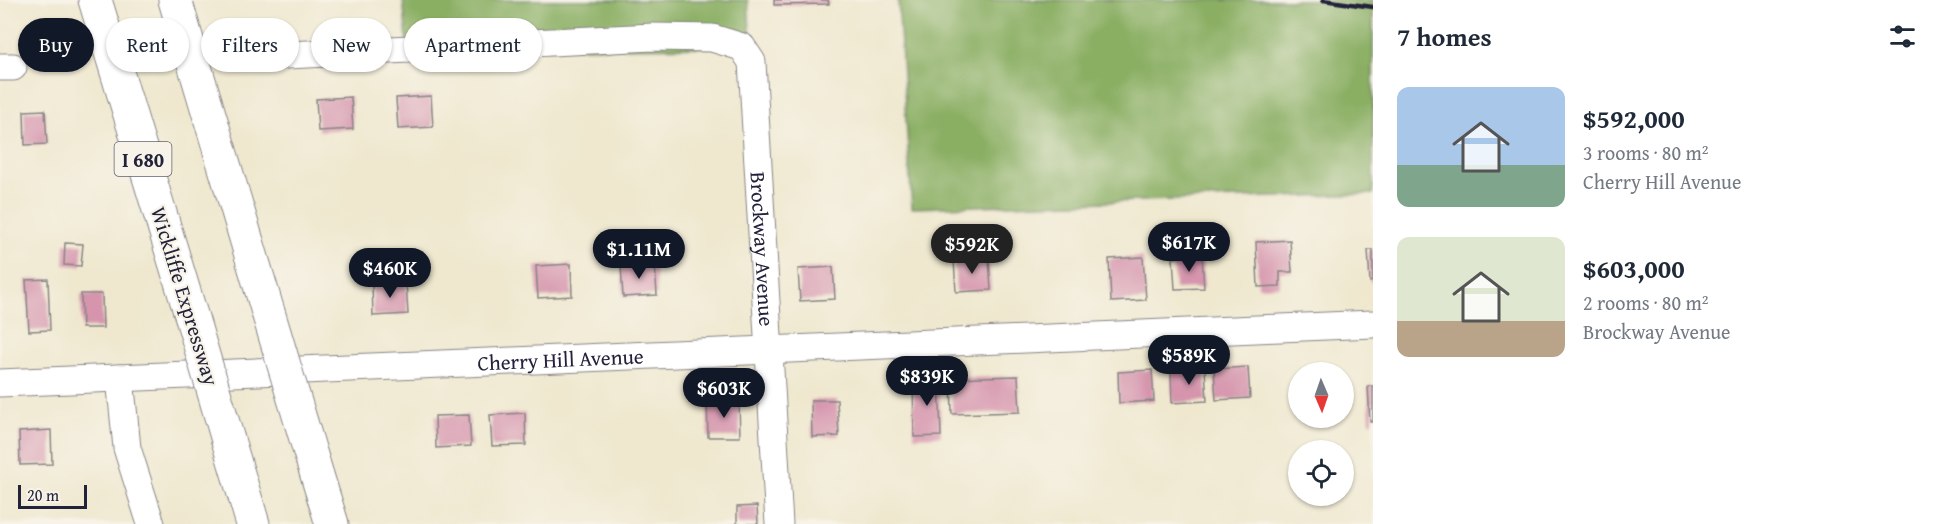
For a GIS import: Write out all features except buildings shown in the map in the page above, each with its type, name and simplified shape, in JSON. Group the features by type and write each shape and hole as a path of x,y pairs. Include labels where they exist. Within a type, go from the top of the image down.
{"highway":[{"name":"Wickliffe Expressway","path":"95,0 253,524"},
{"path":"175,0 332,524"}],"street":[{"name":"Brockway Avenue","path":"299,54 653,37 712,38 742,47 752,62 779,524"},
{"name":"Cherry Hill Avenue","path":"0,383 1373,324"},
{"path":"120,378 127,448 151,524"}],"green space":[{"path":"403,0 748,0 752,62 742,47 542,48 542,18 405,18"},
{"path":"898,0 1373,0 1373,194 912,208"}],"railway":[{"path":"1323,0 1373,7"}]}
